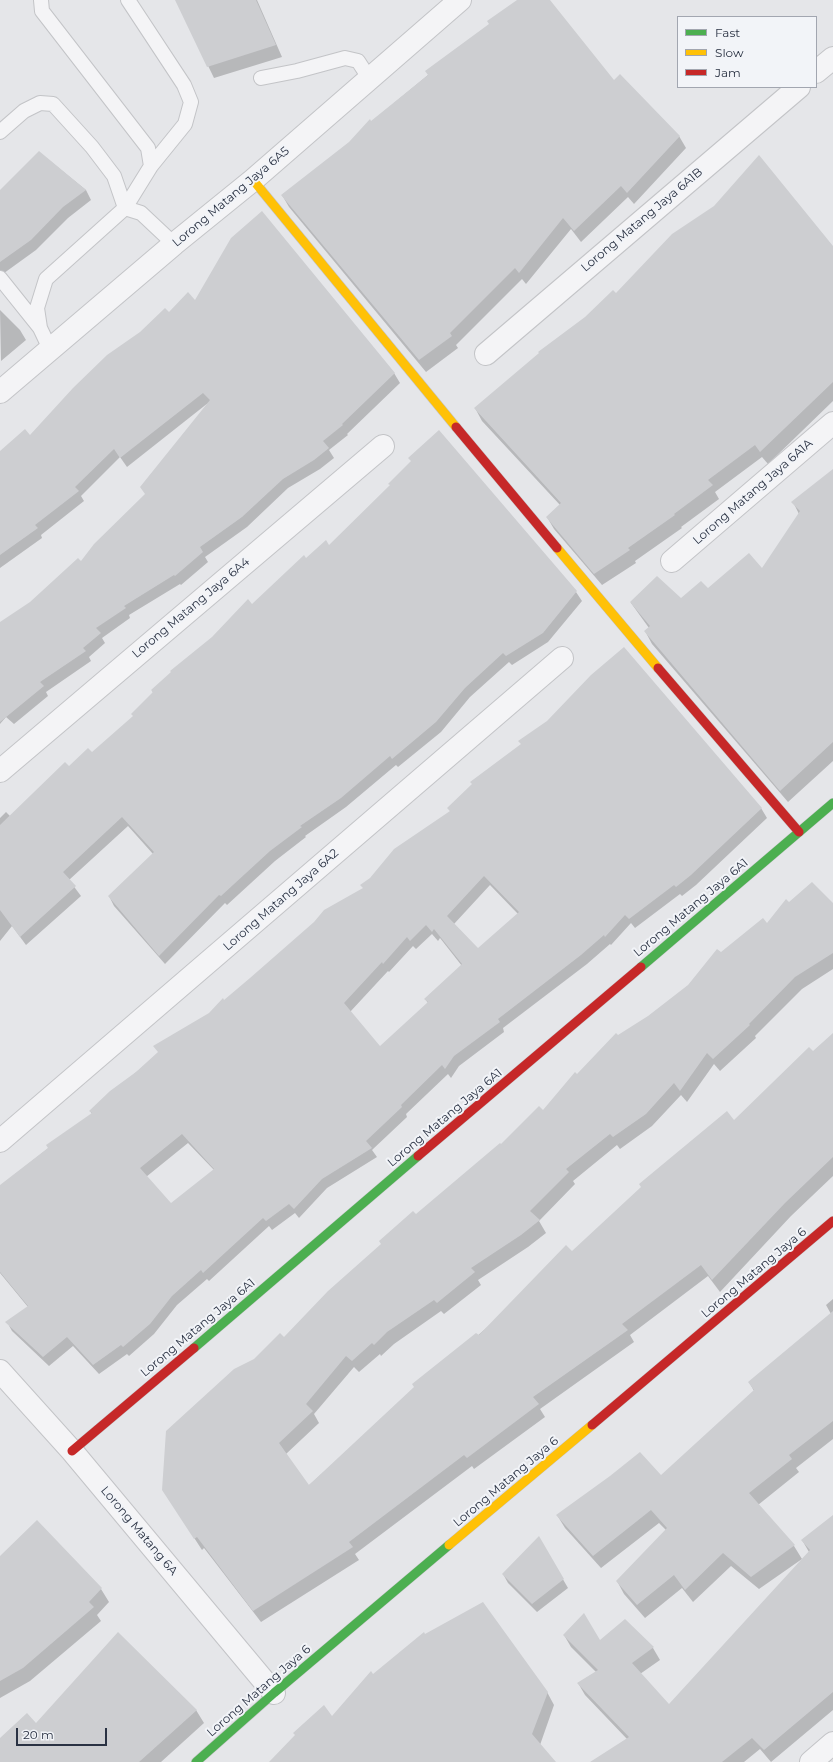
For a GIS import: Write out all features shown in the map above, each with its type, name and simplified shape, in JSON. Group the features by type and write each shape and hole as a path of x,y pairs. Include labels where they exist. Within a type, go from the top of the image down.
{"street":[{"name":"Lorong Matang Jaya 6A5","path":"0,392 174,244 253,180 460,0"},
{"path":"817,71 833,58"},
{"name":"Lorong Matang Jaya 6A1B","path":"486,354 797,88"},
{"path":"253,180 522,508 799,832"},
{"name":"Lorong Matang Jaya 6A1A","path":"672,561 833,423"},
{"name":"Lorong Matang Jaya 6A4","path":"0,771 383,446"},
{"name":"Lorong Matang Jaya 6A2","path":"0,1141 562,658"},
{"name":"Lorong Matang Jaya 6A1","path":"72,1451 833,803"},
{"name":"Lorong Matang Jaya 6","path":"196,1762 274,1693 833,1221"},
{"name":"Lorong Matang 6A","path":"0,1372 72,1451 274,1693"},
{"path":"811,1762 833,1743"}],"lane":[{"path":"41,0 42,11 148,148 151,166"},
{"path":"40,328 37,308 46,279 125,208 151,166 185,124 191,102 184,85 128,0"},
{"path":"261,78 297,71 345,58 358,61 369,78"},
{"path":"0,132 24,111 40,103 53,104 92,147 114,176 125,208"},
{"path":"125,208 141,213 174,244"},
{"path":"0,278 40,328 50,349"}],"building":[{"path":"175,0 256,0 276,45 207,67"},
{"path":"517,0 550,0 614,80 620,74 680,136 627,193 621,186 574,231 563,218 519,273 515,268 450,333 452,336 419,360 281,195 349,142 370,119 371,121 428,75 425,71 489,24 487,21"},
{"path":"39,151 86,190 63,207 31,240 0,262 0,190"},
{"path":"759,155 833,246 833,382 760,452 755,445 708,480 713,485 674,514 675,515 628,548 630,550 594,574 546,517 561,503 474,408 539,353 538,352 585,317 613,290 616,293 672,234 714,206"},
{"path":"262,211 395,373 342,424 343,425 323,441 329,448 314,460 283,479 242,517 200,547 203,552 175,576 174,575 124,606 126,608 96,628 101,633 83,648 86,651 40,682 44,686 0,722 0,622 30,602 78,558 81,561 94,544 145,494 140,487 210,400 203,393 120,458 114,449 75,487 79,491 35,525 38,528 0,555 0,451 25,429 30,435 73,388 107,355 140,332 165,308 169,312 188,292 195,300 231,238"},
{"path":"439,430 577,591 543,633 506,656 503,653 465,688 436,722 392,759 390,756 341,798 300,826 302,827 270,851 221,896 219,895 159,956 108,896 154,852 122,817 63,872 76,886 20,937 0,910 0,825 65,762 69,766 88,748 92,752 133,716 131,714 153,692 151,690 171,672 170,671 212,637 248,599 252,604 304,555 306,558 326,540 329,545 390,485 388,484 411,461 408,458"},
{"path":"833,469 833,742 780,791 644,631 650,626 630,602 657,576 681,598 701,581 708,588 749,553 762,568 800,511 791,502"},
{"path":"624,647 762,808 691,875 676,887 674,885 629,919 625,915 605,937 604,935 581,955 498,1019 500,1022 454,1056 445,1069 442,1065 401,1105 402,1107 366,1141 372,1148 322,1179 294,1209 289,1204 266,1221 263,1218 203,1273 201,1270 172,1296 150,1324 123,1347 121,1345 93,1365 67,1337 43,1357 5,1322 28,1306 0,1272 0,1185 48,1148 46,1145 92,1113 89,1111 110,1091 136,1072 158,1052 153,1046 209,1013 223,998 224,1000 314,922 324,910 363,888 360,885 370,878 394,849 450,811 447,808 472,784 470,782 521,744 518,741 547,721 591,675","holes":["484,876 519,912 478,948 447,916","426,925 432,932 434,929 462,964 424,999 428,1002 380,1046 344,1003 382,962 383,964 407,937 410,941","182,1134 214,1169 171,1203 140,1168"]},
{"path":"812,882 833,903 833,953 795,977 749,1024 750,1025 713,1059 707,1053 680,1091 674,1083 646,1114 613,1137 610,1134 566,1169 569,1172 530,1211 540,1220 521,1235 471,1268 475,1272 437,1303 434,1300 387,1332 374,1345 372,1343 352,1361 346,1356 306,1404 313,1411 279,1443 309,1485 414,1387 412,1384 476,1333 479,1335 566,1245 572,1251 641,1187 639,1184 727,1111 734,1120 809,1047 813,1051 833,1033 833,1157 785,1203 712,1280 701,1265 622,1324 628,1330 533,1397 539,1404 467,1458 464,1455 349,1542 353,1547 253,1611 197,1537 194,1539 162,1490 166,1431 234,1369 254,1359 280,1333 284,1337 328,1291 381,1244 379,1241 413,1211 416,1214 500,1143 501,1144 539,1106 543,1110 575,1072 577,1074 616,1033 618,1035 648,1016 688,985 717,949 721,952 763,918 767,923 786,899 789,902"},
{"path":"833,1311 833,1421 789,1455 792,1459 749,1493 795,1545 751,1577 723,1553 685,1590 674,1575 637,1605 616,1581 667,1528 651,1510 593,1556 556,1515 640,1452 661,1475 754,1390 748,1382"},
{"path":"833,1515 833,1692 764,1750 752,1738 722,1762 590,1762 629,1737 577,1683 598,1670 563,1635 584,1613 600,1640 625,1619 654,1647 632,1663 669,1704 810,1550 801,1540"},
{"path":"37,1520 102,1588 89,1602 94,1607 23,1668 0,1681 0,1556"},
{"path":"539,1536 564,1579 532,1604 502,1574"},
{"path":"483,1602 548,1692 532,1734 556,1762 269,1762 295,1735 293,1733 324,1705 332,1716 371,1671 373,1674 424,1632 425,1634"},
{"path":"118,1632 197,1710 139,1762 0,1762 0,1738 27,1713 36,1723"}],"traffic: fast":[{"path":"641,967 833,803"},
{"path":"194,1348 418,1156"},
{"path":"196,1762 274,1693 449,1545"}],"traffic: slow":[{"path":"253,180 456,427"},
{"path":"557,548 658,668"},
{"path":"449,1545 592,1425"}],"traffic: jam":[{"path":"456,427 557,548"},
{"path":"658,668 799,832"},
{"path":"418,1156 641,967"},
{"path":"592,1425 833,1221"},
{"path":"72,1451 194,1348"}]}
